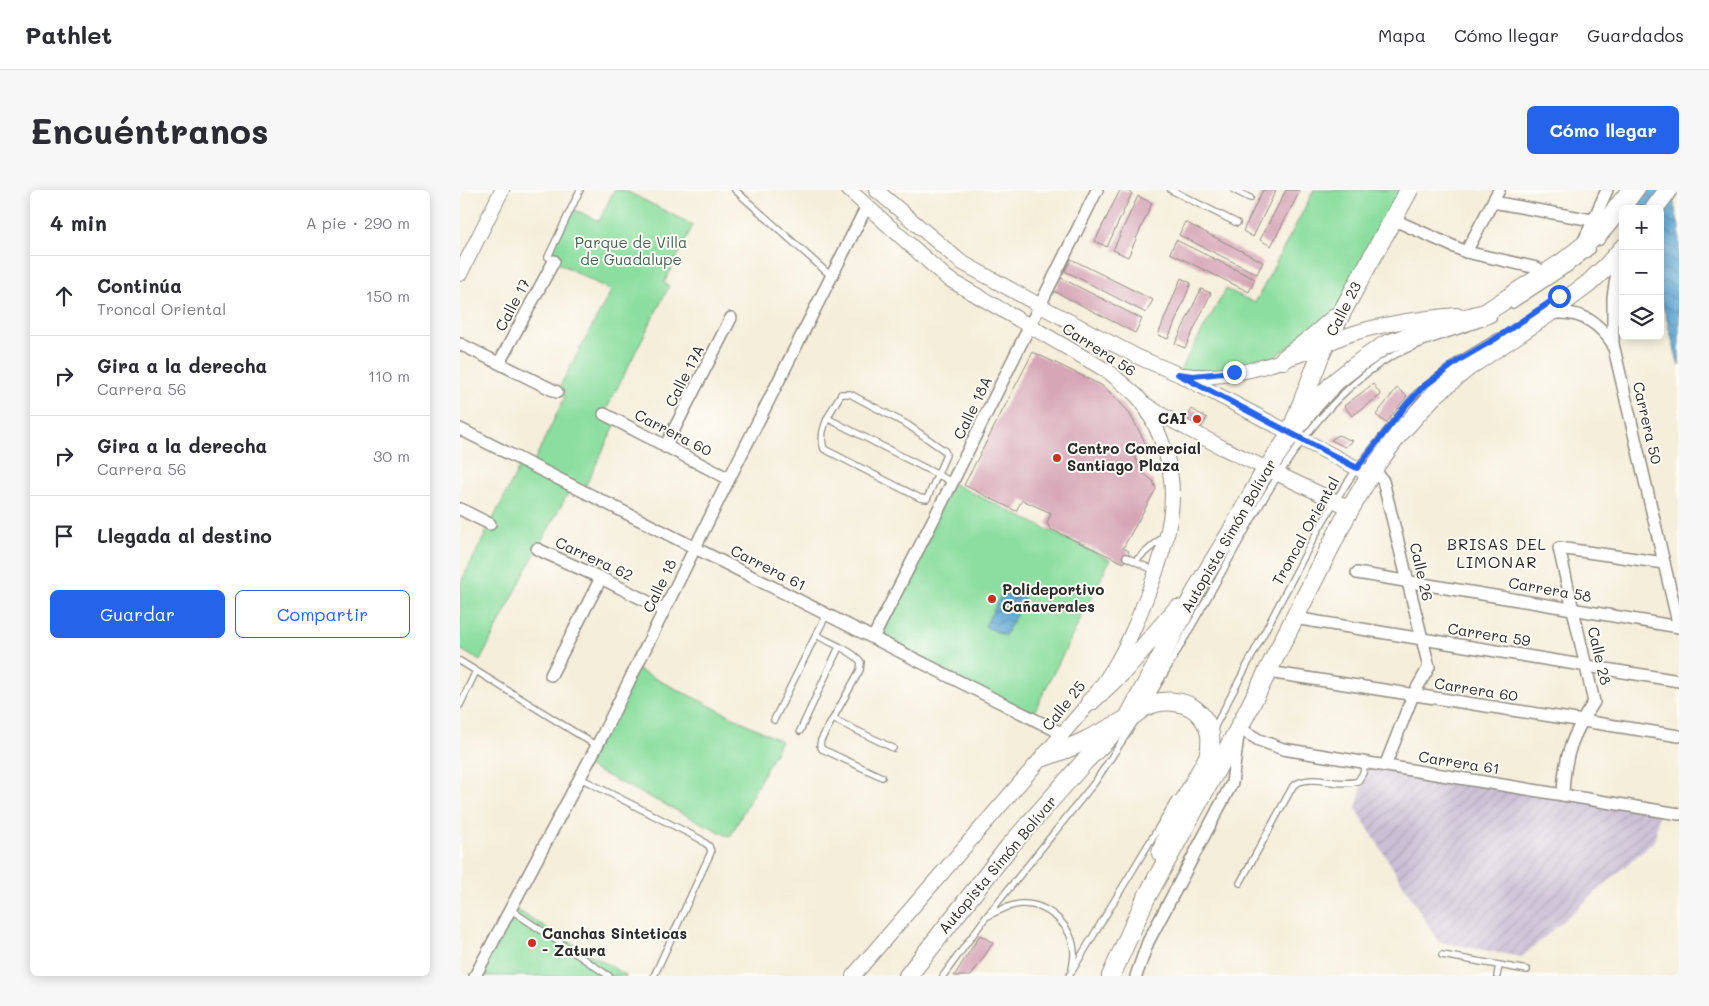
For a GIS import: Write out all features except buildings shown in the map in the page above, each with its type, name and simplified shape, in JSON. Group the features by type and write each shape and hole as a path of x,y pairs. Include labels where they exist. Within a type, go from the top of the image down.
{"main road":[{"name":"Calle 23","path":"1297,437 1293,424 1320,356 1409,190"},
{"name":"Autopista Simón Bolívar","path":"1625,205 1631,190"},
{"path":"1657,205 1668,190"},
{"name":"Autopista Simón Bolívar","path":"908,976 1009,848 1084,762 1128,718 1202,580 1230,534 1297,437 1315,403 1336,381 1385,345 1438,326 1493,313 1593,238 1619,216"},
{"path":"1111,976 1145,900 1268,672 1294,618 1343,504 1367,471 1433,396 1468,367 1546,315 1588,284 1618,249"},
{"path":"1283,360 1312,338 1343,310"},
{"path":"1090,702 1152,640 1202,580"},
{"path":"1044,757 1084,742 1145,707 1166,702 1180,702 1189,706 1207,724 1210,736 1208,757 1170,827 1145,900"}],"street":[{"path":"460,274 464,254 502,190"},
{"name":"Carrera 56","path":"849,190 947,278 1109,372 1136,394 1143,403 1223,448 1343,504"},
{"name":"Calle 18A","path":"873,638 1097,190"},
{"path":"1466,252 1499,190"},
{"path":"1580,248 1607,190"},
{"name":"Carrera 56","path":"880,191 961,262 1138,357 1178,374 1297,437 1367,471"},
{"path":"1493,202 1592,220"},
{"name":"Calle 18","path":"475,976 597,746 729,478 867,206"},
{"path":"1392,219 1466,252 1537,268 1543,274"},
{"name":"Carrera 50","path":"1618,249 1613,297 1613,344 1679,627"},
{"name":"Calle 17","path":"499,363 551,259"},
{"name":"Carrera 50","path":"1546,315 1559,312 1585,317 1601,328 1613,344"},
{"name":"Carrera 56","path":"1178,374 1209,376 1259,367 1283,360 1348,335 1398,322 1422,318 1493,313"},
{"name":"Calle 17A","path":"665,447 731,318"},
{"path":"460,344 557,392"},
{"name":"Calle 25","path":"853,976 1090,702 1120,656 1137,623 1157,572 1169,533 1172,504 1168,460 1158,431 1143,403"},
{"name":"Carrera 60","path":"604,414 665,447 729,478"},
{"name":"Carrera 61","path":"460,429 1063,734"},
{"name":"Calle 26","path":"1367,471 1383,481 1429,666 1413,695 1385,766"},
{"path":"460,509 490,524"},
{"name":"Calle 28","path":"1563,796 1565,766 1571,742 1581,721 1594,702 1559,548 1664,562"},
{"name":"Carrera 62","path":"537,549 601,578 664,610"},
{"name":"Carrera 58","path":"1357,573 1679,627"},
{"path":"551,675 601,578"},
{"name":"Carrera 59","path":"1294,618 1679,681"},
{"name":"Carrera 60","path":"1268,672 1679,736"},
{"path":"1136,976 1148,942 1232,783 1239,728"},
{"name":"Carrera 61","path":"1239,728 1259,740 1283,749 1679,814"}],"lane":[{"path":"551,259 580,190"},
{"path":"736,190 831,276"},
{"path":"1171,190 1237,223"},
{"path":"1234,190 1250,198"},
{"path":"1629,205 1642,190"},
{"path":"1509,308 1576,263 1599,244 1619,217"},
{"name":"Troncal Oriental","path":"1367,471 1416,394 1459,360 1503,333"},
{"path":"842,394 850,394 908,425 945,451 946,455 938,475 926,499 920,498 824,449 821,441 827,418 842,394"},
{"path":"827,418 952,482"},
{"path":"944,976 986,917 1094,782 1145,707 1256,511 1274,472"},
{"name":"Troncal Oriental","path":"1201,753 1343,504"},
{"path":"1135,561 1169,533"},
{"path":"1126,557 1157,572"},
{"path":"774,720 827,614"},
{"path":"816,635 858,657 861,662 860,670 820,745 822,749 882,777"},
{"path":"800,731 839,647"},
{"path":"460,661 597,746"},
{"path":"460,705 476,671"},
{"path":"833,719 893,748"},
{"path":"1240,883 1293,786 1307,779 1342,784 1358,781 1363,773 1365,762"},
{"path":"580,778 700,839 709,846 711,852 654,976"},
{"path":"1070,975 1177,796"},
{"path":"986,917 1007,906 1022,904 1038,906 1050,912 1059,919 1067,930 1072,942 1074,954 1070,975"},
{"path":"511,910 609,976"},
{"path":"1442,955 1527,970"},
{"path":"1497,976 1499,965"}],"shaded area":[{"path":"1368,763 1659,810 1655,840 1522,957 1439,942 1356,809"}],"green space":[{"name":"Parque de Villa de Guadalupe","path":"614,190 624,190 693,225 664,283 669,286 604,414 617,421 583,491 572,486 537,549 480,661 460,649 460,584 523,460 532,465 565,397 557,392 611,291 548,257 571,208 599,221"},
{"path":"1314,190 1409,190 1343,310 1259,367 1178,374 1226,289 1255,303"},
{"name":"Polideportivo Cañaverales","path":"952,483 1110,560 1031,718 873,638"},
{"path":"636,669 781,741 730,837 587,766"},
{"name":"Canchas Sinteticas - Zatura","path":"512,907 627,976 475,976"}],"water":[{"path":"1634,190 1671,190 1679,227 1679,366 1664,309 1664,205 1637,205"},
{"path":"1005,587 1025,598 1005,636 985,626"}],"place":[{"name":"CAI","path":"1197,419"},
{"name":"Centro Comercial Santiago Plaza","path":"1057,458"},
{"name":"Polideportivo Cañaverales","path":"992,599"},
{"name":"Canchas Sinteticas - Zatura","path":"532,943"}],"district":[{"name":"BRISAS DEL LIMONAR","path":"1497,553"}],"route":[{"path":"1234,372 1209,376 1178,374 1357,468 1407,404 1423,387 1459,360 1495,339 1559,296"}]}
